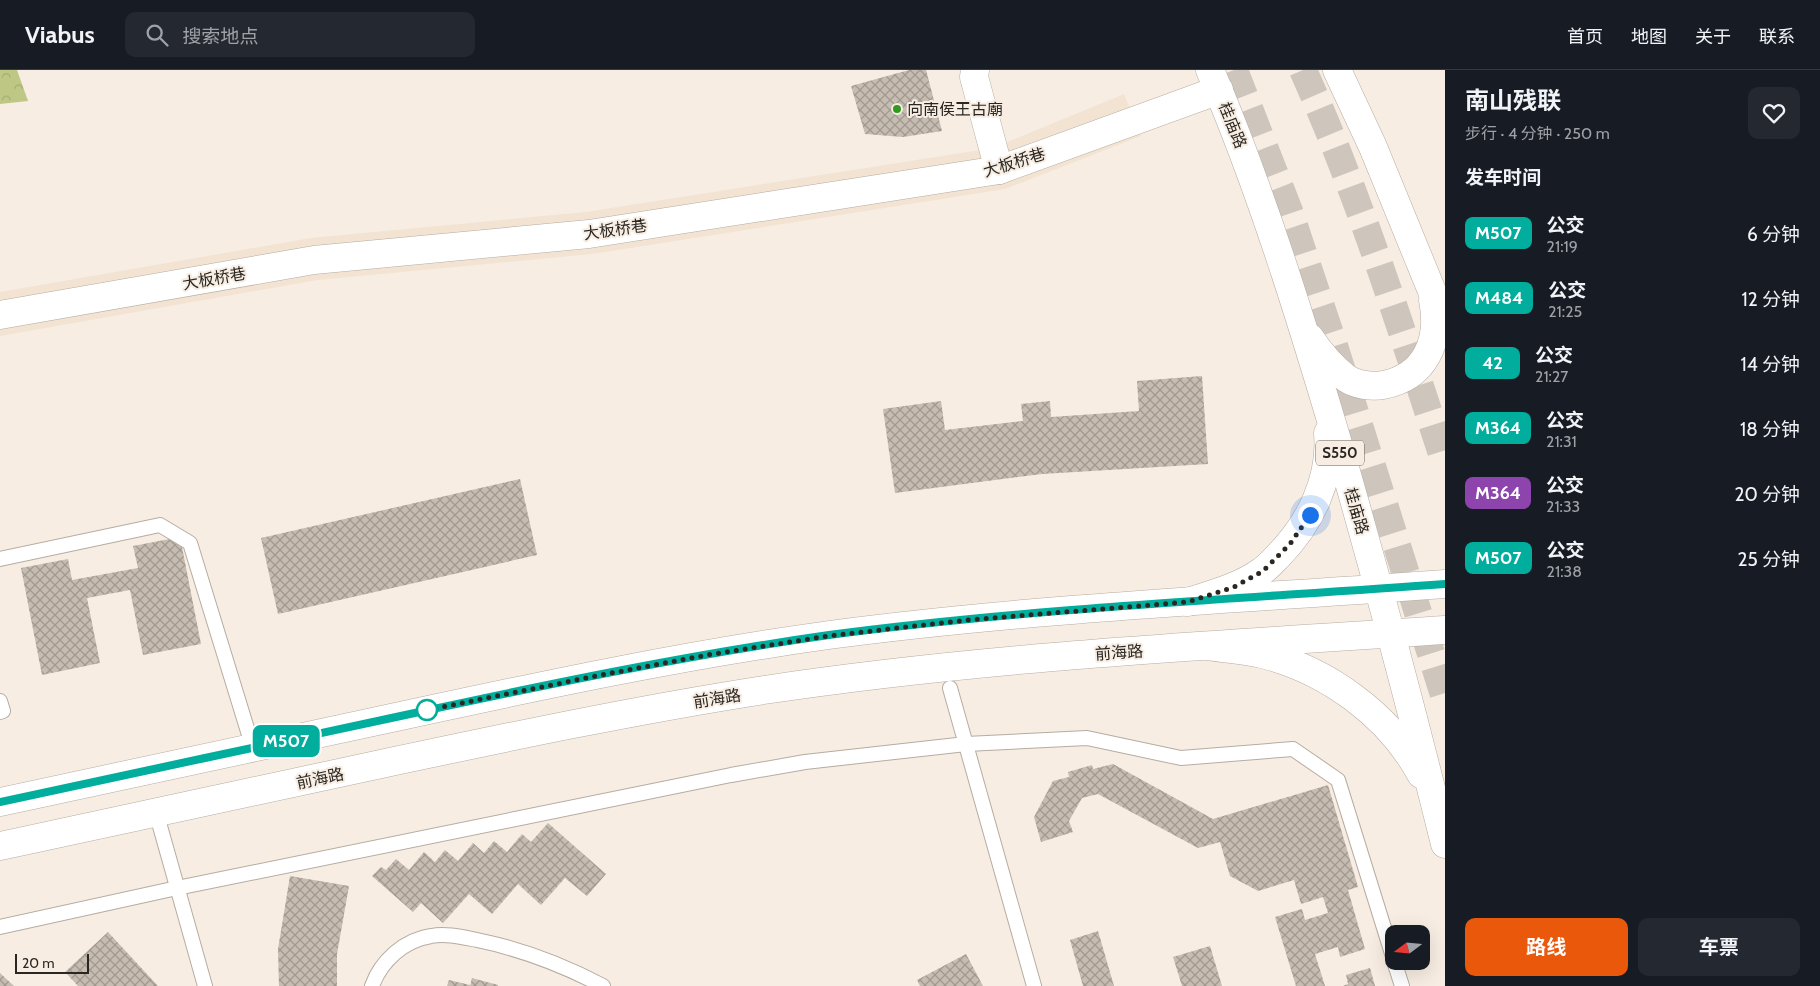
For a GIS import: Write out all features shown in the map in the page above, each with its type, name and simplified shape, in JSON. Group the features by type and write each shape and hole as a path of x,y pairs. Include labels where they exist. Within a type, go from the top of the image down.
{"main road":[{"path":"975,70 974,77 999,170"},
{"path":"1337,70 1373,147 1445,323"},
{"name":"大板桥巷","path":"0,315 314,260 589,234 999,170 1214,80"},
{"name":"桂庙路","path":"1214,80 1264,209 1326,404 1392,634 1445,844"},
{"path":"1302,327 1322,355 1348,379 1372,387 1393,383 1411,375 1425,360 1433,339 1436,314 1430,286"},
{"path":"1188,602 1234,587 1263,571 1290,544 1310,515 1323,485 1330,446 1326,404"},
{"path":"0,802 597,675 828,636 967,620 1445,584"},
{"name":"前海路","path":"0,846 540,731 763,691 905,671 1064,656 1445,630"},
{"path":"1208,646 1262,654 1306,670 1342,690 1375,715 1402,743 1420,772 1438,815"}],"lane":[{"path":"0,559 160,525 190,543 252,748"},
{"path":"950,688 1034,986"},
{"path":"0,702 3,711 0,712"},
{"path":"0,928 177,888 731,775 805,762 966,744 1087,738 1181,758 1293,749 1338,780 1385,932"},
{"path":"156,812 205,986"},
{"path":"372,986 386,961 406,945 431,936 457,936 521,951 576,972 603,986"},
{"path":"1397,970 1402,986"}],"shaded area":[{"path":"1124,94 1141,136 1005,189 592,254 317,280 0,336 0,292 311,238 586,212 993,148"}],"green space":[{"path":"0,70 17,70 28,101 0,104"}],"building":[{"name":"向南侯王古廟","path":"909,70 926,70 942,131 903,137 865,134 851,86"},
{"path":"1202,376 1208,464 1042,474 895,493 883,409 941,401 945,430 1023,421 1021,404 1050,401 1051,417 1139,411 1137,381"},
{"path":"520,479 537,555 278,614 261,538"},
{"path":"180,537 201,644 143,655 130,590 87,598 100,663 42,675 21,568 68,559 72,580 138,568 133,546"},
{"path":"1113,764 1213,819 1328,785 1358,887 1348,890 1365,949 1340,957 1338,947 1315,954 1325,986 1296,986 1275,917 1302,909 1305,920 1328,913 1323,897 1301,904 1294,880 1258,891 1230,876 1220,842 1198,848 1098,794 1082,798 1069,821 1073,832 1041,842 1034,817 1053,781 1069,777 1068,772 1092,765 1093,769"},
{"path":"548,823 606,874 587,896 565,878 541,905 518,884 492,914 469,894 443,923 421,903 413,912 372,876 381,867 386,870 396,859 409,870 424,852 435,862 445,850 458,861 473,843 484,853 494,841 507,852 522,834 531,842"},
{"path":"290,876 349,886 337,954 337,986 279,986 278,949"},
{"path":"1098,931 1114,986 1083,986 1070,940"},
{"path":"108,932 158,986 78,986 65,972"},
{"path":"1210,946 1222,986 1182,986 1173,957"},
{"path":"966,954 983,986 920,986 917,980"},
{"path":"1370,968 1375,986 1343,986 1348,984 1346,975"},
{"path":"0,973 14,986 0,986"},
{"path":"472,978 498,985 498,986 470,986"},
{"path":"449,980 470,985 470,986 447,986"}],"tunnel":[{"path":"1234,70 1289,211 1334,346 1445,698"},
{"path":"1303,70 1362,216 1445,463"}],"bus line":[{"name":"M507","path":"0,802 488,697 707,655 828,636 1056,612 1445,584"}],"place":[{"name":"向南侯王古廟","path":"897,109"}],"route":[{"path":"427,710 707,655 828,636 967,620 1188,602 1234,587 1263,571 1290,544 1310,515"}]}
